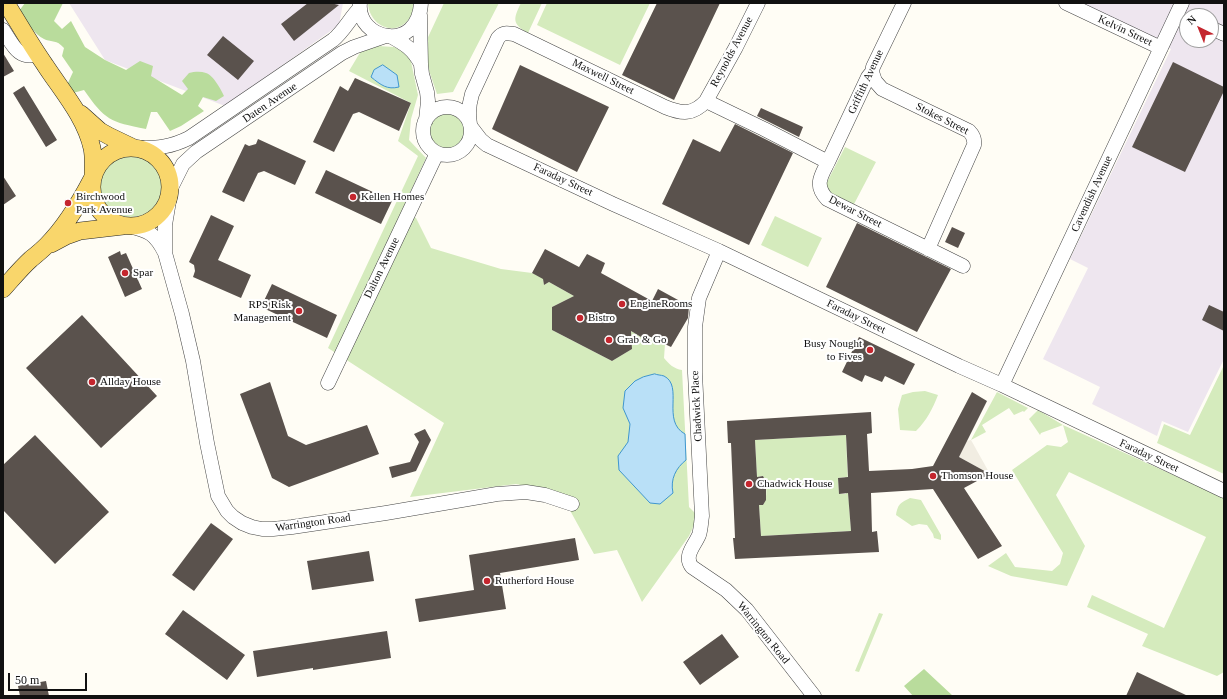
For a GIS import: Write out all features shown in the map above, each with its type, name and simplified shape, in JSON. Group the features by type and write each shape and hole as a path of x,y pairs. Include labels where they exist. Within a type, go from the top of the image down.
{"main road":[{"path":"6,3 76,110 84,126 92,148 92,192 96,205 104,215 115,223 126,226"},
{"path":"3,289 30,260 47,246 66,236 80,231 142,224 151,221 164,207 170,192 170,182 167,170 160,159 150,152 100,131 76,110"},
{"path":"47,246 80,202 97,166 105,157 115,150 127,147 136,147"}],"street":[{"path":"426,120 428,111 427,92 421,64 421,11 430,3"},
{"name":"Reynolds Avenue","path":"706,101 758,3"},
{"name":"Griffith Avenue","path":"828,162 904,3"},
{"name":"Kelvin Street","path":"1066,3 1161,48"},
{"path":"359,5 361,14 366,23 373,30 402,42 410,48 421,64"},
{"name":"Daten Avenue","path":"136,147 159,148 170,146 189,138 333,40 343,30 359,5"},
{"name":"Daten Avenue","path":"170,192 183,164 196,152 342,53 354,47 388,36 407,32 413,27 421,11"},
{"name":"Cavendish Avenue","path":"1002,385 1161,48 1179,16"},
{"path":"3,30 21,54 26,56 38,54"},
{"name":"Maxwell Street","path":"471,126 468,113 472,94 498,38 504,33 514,34 677,112 690,112 701,106 706,101"},
{"name":"Stokes Street","path":"872,72 875,81 882,89 969,131 975,140 928,249"},
{"path":"427,92 433,99 449,107 459,103 472,94"},
{"path":"706,101 828,162"},
{"path":"463,149 470,139 471,126 467,117 456,108 449,107 441,107 430,114 423,126 424,138 427,144 436,153 450,155 471,146 487,145"},
{"name":"Faraday Street","path":"471,126 481,140 487,145 613,204 719,251 1224,491"},
{"name":"Dalton Avenue","path":"328,383 436,153"},
{"name":"Dewar Street","path":"828,162 819,183 821,191 827,199 963,266"},
{"name":"Warrington Road","path":"170,192 165,225 166,253 193,361 218,496 227,511 238,520 252,527 262,529 292,527 497,494 526,492 545,495 572,504"},
{"name":"Warrington Road","path":"126,226 154,235 166,253"},
{"name":"Chadwick Place","path":"688,562 690,553 700,534 702,516 695,373 695,327 699,298 719,251"},
{"name":"Warrington Road","path":"688,562 692,567 726,590 747,610 814,696"}],"shaded area":[{"path":"69,3 343,3 339,25 225,106 105,60"},
{"path":"1078,3 1224,3 1224,359 1188,432 1162,421 1157,436 1092,404 1100,387 1043,359 1088,268 1070,259 1171,49"},
{"path":"971,440 990,474 959,457 966,441"}],"green space":[{"path":"25,3 63,3 54,21 62,29 71,21 85,47 105,60 126,70 140,61 153,66 151,76 182,95 188,89 182,81 189,73 204,72 209,74 214,79 224,96 216,101 203,97 198,106 204,111 181,126 170,131 157,112 151,112 146,129 124,124 109,118 97,108 84,90 73,93 67,85 73,72 62,56 64,48 57,42 41,37 27,23 19,11"},
{"path":"368,3 414,4 412,14 403,25 396,28 390,28 377,23 369,11"},
{"path":"444,3 499,3 453,92 437,94 422,50"},
{"path":"521,3 542,3 528,33 519,27 515,17"},
{"path":"547,3 650,3 620,65 537,25"},
{"path":"378,46 394,47 410,57 418,95 411,119 409,140 426,158 402,210 416,218 431,248 501,269 532,273 543,278 544,285 549,282 574,296 552,307 552,330 612,361 632,349 631,331 641,337 644,334 665,344 664,358 672,366 682,370 689,507 698,516 689,536 642,602 617,550 594,554 561,494 516,484 410,497 444,423 328,348 418,156 398,141 411,103 349,71 361,51"},
{"path":"447,114 459,119 464,131 459,143 447,148 435,143 430,131 435,119"},
{"path":"845,147 876,162 853,206 823,190"},
{"path":"125,155 137,155 153,164 160,174 162,186 160,198 153,208 137,217 125,217 114,212 105,203 100,192 100,180 105,169 114,160"},
{"path":"775,216 822,238 808,267 761,245"},
{"path":"1224,365 1224,474 1157,443 1164,424 1190,435"},
{"path":"925,391 938,395 926,419 916,431 900,430 898,409 902,395"},
{"path":"997,392 1028,408 1024,412 1023,411 1014,415 1009,408 982,425 986,432 971,440"},
{"path":"1038,410 1063,425 1041,433 1040,435 1029,419"},
{"path":"1063,425 1224,498 1224,672 1217,676 1142,646 1148,634 1087,607 1092,595 1164,628 1206,537 1069,472 1056,495 1085,546 1067,586 1011,576 988,566 1006,553 1015,567 1052,571 1060,564 1063,553 1012,470 1047,445 1061,447 1068,442"},
{"path":"846,435 848,487 845,477 838,478 839,494 846,494 846,490 848,490 851,531 761,536 759,505 763,505 766,498 766,491 763,476 757,477 755,440"},
{"path":"910,498 921,500 941,535 941,540 934,538 927,525 919,524 912,526 896,515 900,504"},
{"path":"879,613 883,614 859,672 855,671"},
{"path":"924,669 953,696 913,696 904,686"}],"water":[{"path":"383,65 397,75 399,87 391,88 384,86 371,77 374,70"},
{"path":"655,374 664,376 670,381 673,395 674,421 678,428 685,434 686,460 679,467 673,479 673,493 660,504 650,503 619,470 618,456 628,442 630,424 623,408 625,391 635,381"}],"building":[{"path":"308,3 330,3 339,5 294,41 281,24"},
{"path":"657,3 720,3 674,100 622,75"},
{"path":"223,36 254,61 238,80 207,55"},
{"path":"3,53 14,71 3,77"},
{"path":"1173,62 1224,87 1224,91 1185,172 1132,147"},
{"path":"520,65 609,107 577,172 492,129"},
{"path":"355,78 411,103 399,131 359,112 353,114 334,152 313,142 340,86 348,91"},
{"path":"24,86 57,140 46,147 13,93"},
{"path":"761,108 803,127 799,137 757,116"},
{"path":"735,124 793,153 749,245 662,204 693,139 720,152"},
{"path":"258,139 306,161 295,185 264,171 258,173 244,202 222,192 245,144 249,146 256,144"},
{"name":"Kellen Homes","path":"326,170 392,201 381,224 315,193"},
{"path":"3,176 16,196 3,205"},
{"path":"211,215 234,226 218,260 251,275 241,298 193,277 195,271 194,265 189,262"},
{"path":"857,223 951,269 917,332 826,287"},
{"path":"952,227 965,233 958,248 945,242"},
{"name":"EngineRooms","path":"545,249 579,267 587,254 605,263 601,273 652,301 658,289 689,306 688,318 671,347 644,334 641,337 631,331 632,349 612,361 552,330 552,307 574,296 549,282 544,285 543,279 532,273"},
{"name":"Spar","path":"120,251 121,255 126,253 142,289 125,297 108,257"},
{"name":"RPS Risk Management","path":"272,284 337,315 327,338 261,307"},
{"path":"1209,305 1224,312 1224,331 1202,320"},
{"name":"Allday House","path":"82,315 157,396 101,448 26,368"},
{"name":"Busy Nought to Fives","path":"859,337 915,364 904,385 885,376 882,382 865,375 862,382 842,372"},
{"path":"270,382 288,436 306,445 367,425 379,454 289,487 272,478 240,394"},
{"name":"Chadwick House","path":"972,392 987,401 959,457 990,474 964,488 1002,546 978,559 933,489 871,493 872,532 877,531 879,552 735,559 733,538 735,538 731,443 728,443 727,421 871,412 872,433 867,434 869,471 912,469 933,466","holes":["846,435 848,477 838,478 839,494 848,493 851,531 761,536 759,505 763,505 766,500 766,482 763,476 757,477 755,440"]},
{"path":"425,429 431,440 416,471 392,478 389,467 410,462 419,442 414,434"},
{"path":"35,435 109,512 55,564 3,510 3,465"},
{"path":"211,523 233,539 194,591 172,575"},
{"name":"Rutherford House","path":"575,538 579,560 500,573 506,609 419,622 415,599 474,590 469,555"},
{"path":"369,551 374,581 312,590 307,561"},
{"path":"183,610 245,655 227,680 165,634"},
{"path":"387,631 391,658 257,677 253,651"},
{"path":"722,634 739,657 700,685 683,662"},
{"path":"1137,672 1188,696 1126,696"},
{"path":"46,681 49,696 20,696 18,686"}],"place":[{"name":"Kellen Homes","path":"353,197"},
{"name":"Birchwood Park Avenue","path":"68,203"},
{"name":"Spar","path":"125,273"},
{"name":"EngineRooms","path":"622,304"},
{"name":"RPS Risk Management","path":"299,311"},
{"name":"Bistro","path":"580,318"},
{"name":"Grab & Go","path":"609,340"},
{"name":"Busy Nought to Fives","path":"870,350"},
{"name":"Allday House","path":"92,382"},
{"name":"Thomson House","path":"933,476"},
{"name":"Chadwick House","path":"749,484"},
{"name":"Rutherford House","path":"487,581"}]}
